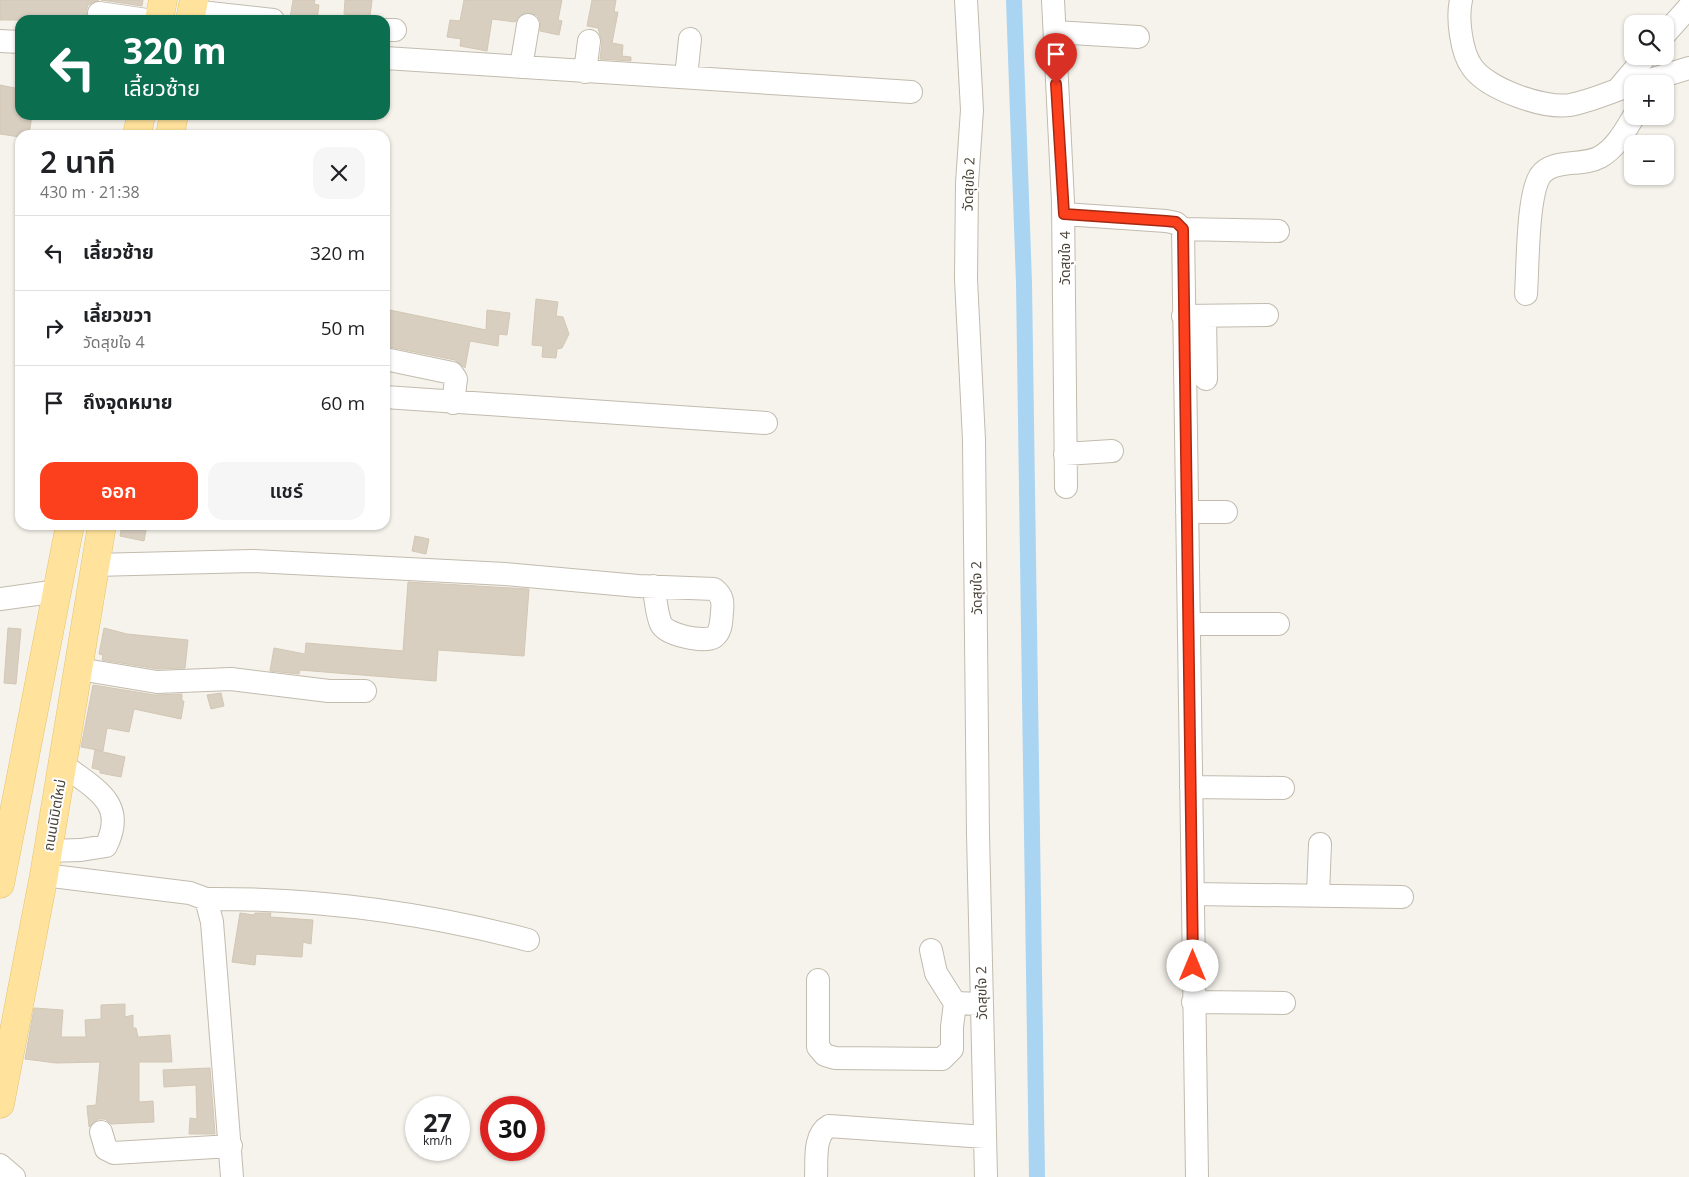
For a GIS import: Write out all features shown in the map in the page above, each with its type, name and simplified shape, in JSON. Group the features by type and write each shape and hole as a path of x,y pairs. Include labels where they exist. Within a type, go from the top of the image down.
{"main road":[{"path":"160,15 163,0"},
{"path":"0,884 69,530"},
{"name":"ถนนนิมิตใหม่","path":"0,1104 45,863 101,530"}],"street":[{"name":"วัดสุขใจ 2","path":"966,0 972,110 967,183 966,278 974,440 986,1177"},
{"name":"วัดสุขใจ 4","path":"1053,0 1064,214 1066,486"},
{"path":"1460,0 1458,14 1463,41 1472,67 1496,88 1534,101 1569,105 1624,88"},
{"path":"1674,24 1689,7"},
{"path":"192,10 232,15"},
{"path":"99,13 113,15"},
{"path":"522,67 528,25"},
{"path":"1055,32 1138,37"},
{"path":"686,77 690,39"},
{"path":"0,41 15,42"},
{"path":"586,72 589,41"},
{"path":"390,58 911,92"},
{"path":"1667,75 1689,68"},
{"path":"1526,294 1532,202 1540,176 1553,166 1584,163 1601,157 1622,138 1629,125"},
{"path":"1064,214 1176,222 1183,229 1194,316 1206,379"},
{"path":"1183,229 1278,230"},
{"path":"1194,316 1267,315"},
{"path":"1194,316 1187,512 1197,1177"},
{"path":"390,360 452,373 456,379 453,403"},
{"path":"390,397 766,423"},
{"path":"1065,454 1112,451"},
{"path":"1187,512 1226,512"},
{"path":"94,565 252,560 505,574 653,586"},
{"path":"0,599 58,591"},
{"path":"1189,624 1278,624"},
{"path":"79,669 157,682 230,679 329,691 365,691"},
{"path":"45,863 81,850 106,846 114,830 113,814 107,798 62,764"},
{"path":"1191,788 1283,788"},
{"path":"1318,894 1320,844"},
{"path":"45,863 206,898 264,898 400,911 472,925 528,940"},
{"path":"1193,894 1318,894 1402,897"},
{"path":"206,898 212,922 232,1177"},
{"path":"818,980 818,1047 825,1055 835,1058 942,1059 952,1049 955,1003 936,973 931,950"},
{"path":"1193,1002 1284,1003"},
{"path":"955,1003 982,1004"},
{"path":"816,1177 818,1138 823,1129 829,1126 985,1137"},
{"path":"101,1132 106,1149 114,1153 231,1146"},
{"path":"0,1165 14,1177"}],"building":[{"path":"0,0 99,0 88,5 87,15 15,15 15,20 0,20"},
{"path":"101,0 143,0 142,6"},
{"path":"293,0 315,0 314,4 319,5 318,15 290,15"},
{"path":"345,0 372,0 370,15 344,14"},
{"path":"464,0 562,0 558,20 562,21 559,35 540,31 540,21 537,15 524,13 515,22 492,19 487,51 460,46 461,39 447,37 450,20 460,21"},
{"path":"592,0 616,0 614,12 618,12 612,43 623,45 622,56 631,57 631,61 600,59 602,42 598,28 587,26"},
{"path":"0,85 15,88 15,120 31,120 30,130 15,130 15,136 0,134"},
{"path":"536,299 558,302 556,316 563,317 569,334 562,348 557,349 556,358 542,357 543,346 532,345"},
{"path":"390,310 486,330 487,310 510,313 507,335 499,334 498,346 470,341 465,368 455,360 390,347"},
{"path":"121,530 146,530 144,541 120,536"},
{"path":"415,536 429,539 426,554 412,551"},
{"path":"408,582 529,589 524,656 438,650 436,681 300,670 299,674 270,671 274,648 305,654 306,643 403,651"},
{"path":"8,628 21,629 16,684 4,683"},
{"path":"104,628 127,634 188,640 185,668 158,669 102,660 103,655 99,654"},
{"path":"93,685 155,695 182,694 182,701 184,701 181,719 134,709 129,732 107,728 103,751 81,747"},
{"path":"221,693 224,706 211,709 207,695"},
{"path":"95,750 125,757 121,777 100,773 100,770 92,768"},
{"path":"240,913 254,915 255,913 271,913 270,917 313,920 311,944 303,942 302,957 256,954 255,965 232,962"},
{"path":"125,1004 125,1017 133,1015 133,1028 136,1028 138,1037 170,1035 172,1062 139,1062 139,1102 153,1101 154,1122 111,1124 105,1119 98,1119 89,1127 87,1106 96,1105 100,1062 56,1063 25,1059 34,1008 63,1010 61,1037 86,1037 85,1020 101,1019 101,1005"},
{"path":"210,1068 215,1134 189,1134 190,1118 197,1119 196,1085 164,1087 163,1070"}],"waterway":[{"path":"1014,0 1024,283 1037,1177"}],"route":[{"path":"1056,84 1064,214 1176,222 1183,229 1182,272 1193,966"}]}
